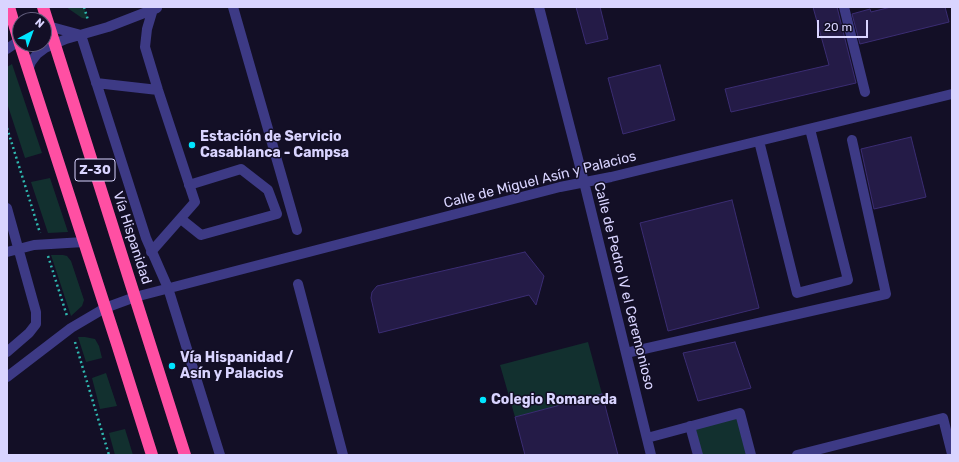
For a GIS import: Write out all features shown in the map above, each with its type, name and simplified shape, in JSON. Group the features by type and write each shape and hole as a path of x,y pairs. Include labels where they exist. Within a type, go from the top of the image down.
{"highway":[{"name":"Z-30","path":"9,7 12,17"},
{"name":"Vía Hispanidad","path":"52,37 185,455"},
{"name":"Z-30","path":"23,52 152,455"}],"street":[{"path":"233,7 297,230"},
{"name":"Calle de Pedro IV el Ceremonioso","path":"539,7 584,182 651,455"},
{"path":"844,7 865,92"},
{"path":"28,70 31,62 37,54 55,43 108,27 156,8"},
{"path":"151,252 195,202 144,47 147,29 156,8"},
{"path":"52,27 81,35"},
{"name":"Vía Hispanidad","path":"81,35 151,252 168,288 220,455"},
{"path":"96,83 158,90"},
{"name":"Calle de Miguel Asín y Palacios","path":"7,377 71,328 105,308 135,297 560,187 810,129 952,94"},
{"path":"759,141 797,292 848,280 810,129"},
{"path":"626,353 886,294 852,140"},
{"path":"180,219 201,235 276,214 268,190 241,169 189,185"},
{"path":"7,208 36,312 36,324 29,333 7,352"},
{"path":"7,252 19,248 84,242"},
{"path":"298,284 343,455"},
{"path":"647,438 740,413 751,455"},
{"path":"798,455 943,418 952,454"},
{"path":"690,426 698,455"}],"path":[{"path":"7,128 71,328 109,455"}],"green space":[{"path":"66,7 84,7 88,19 82,18"},
{"path":"12,64 42,153 25,158 7,103 7,67"},
{"path":"50,178 68,232 48,233 31,182"},
{"path":"51,255 67,256 71,261 84,300 82,306 71,316"},
{"path":"78,337 95,339 99,346 102,358 86,362"},
{"path":"588,342 602,394 515,417 500,365"},
{"path":"106,373 117,406 100,409 92,378"},
{"path":"738,414 748,455 702,455 695,427"},
{"path":"125,429 133,455 115,455 109,433"}],"building":[{"path":"576,7 600,7 608,39 586,44"},
{"path":"813,7 837,7 856,83 731,112 725,89 829,65"},
{"path":"891,7 945,7 949,22 860,44 852,14 870,9 871,12"},
{"path":"660,65 675,120 623,134 608,78"},
{"path":"911,137 926,197 874,209 861,149"},
{"path":"732,200 759,308 668,331 640,223"},
{"path":"525,252 544,276 536,305 529,295 379,333 371,298 372,292 377,286"},
{"path":"735,342 751,388 698,401 683,353"},
{"path":"602,394 618,455 525,455 515,417"}],"place":[{"name":"Estación de Servicio Casablanca - Campsa","path":"192,145"},
{"name":"Vía Hispanidad / Asín y Palacios","path":"172,366"},
{"name":"Colegio Romareda","path":"483,400"}]}
